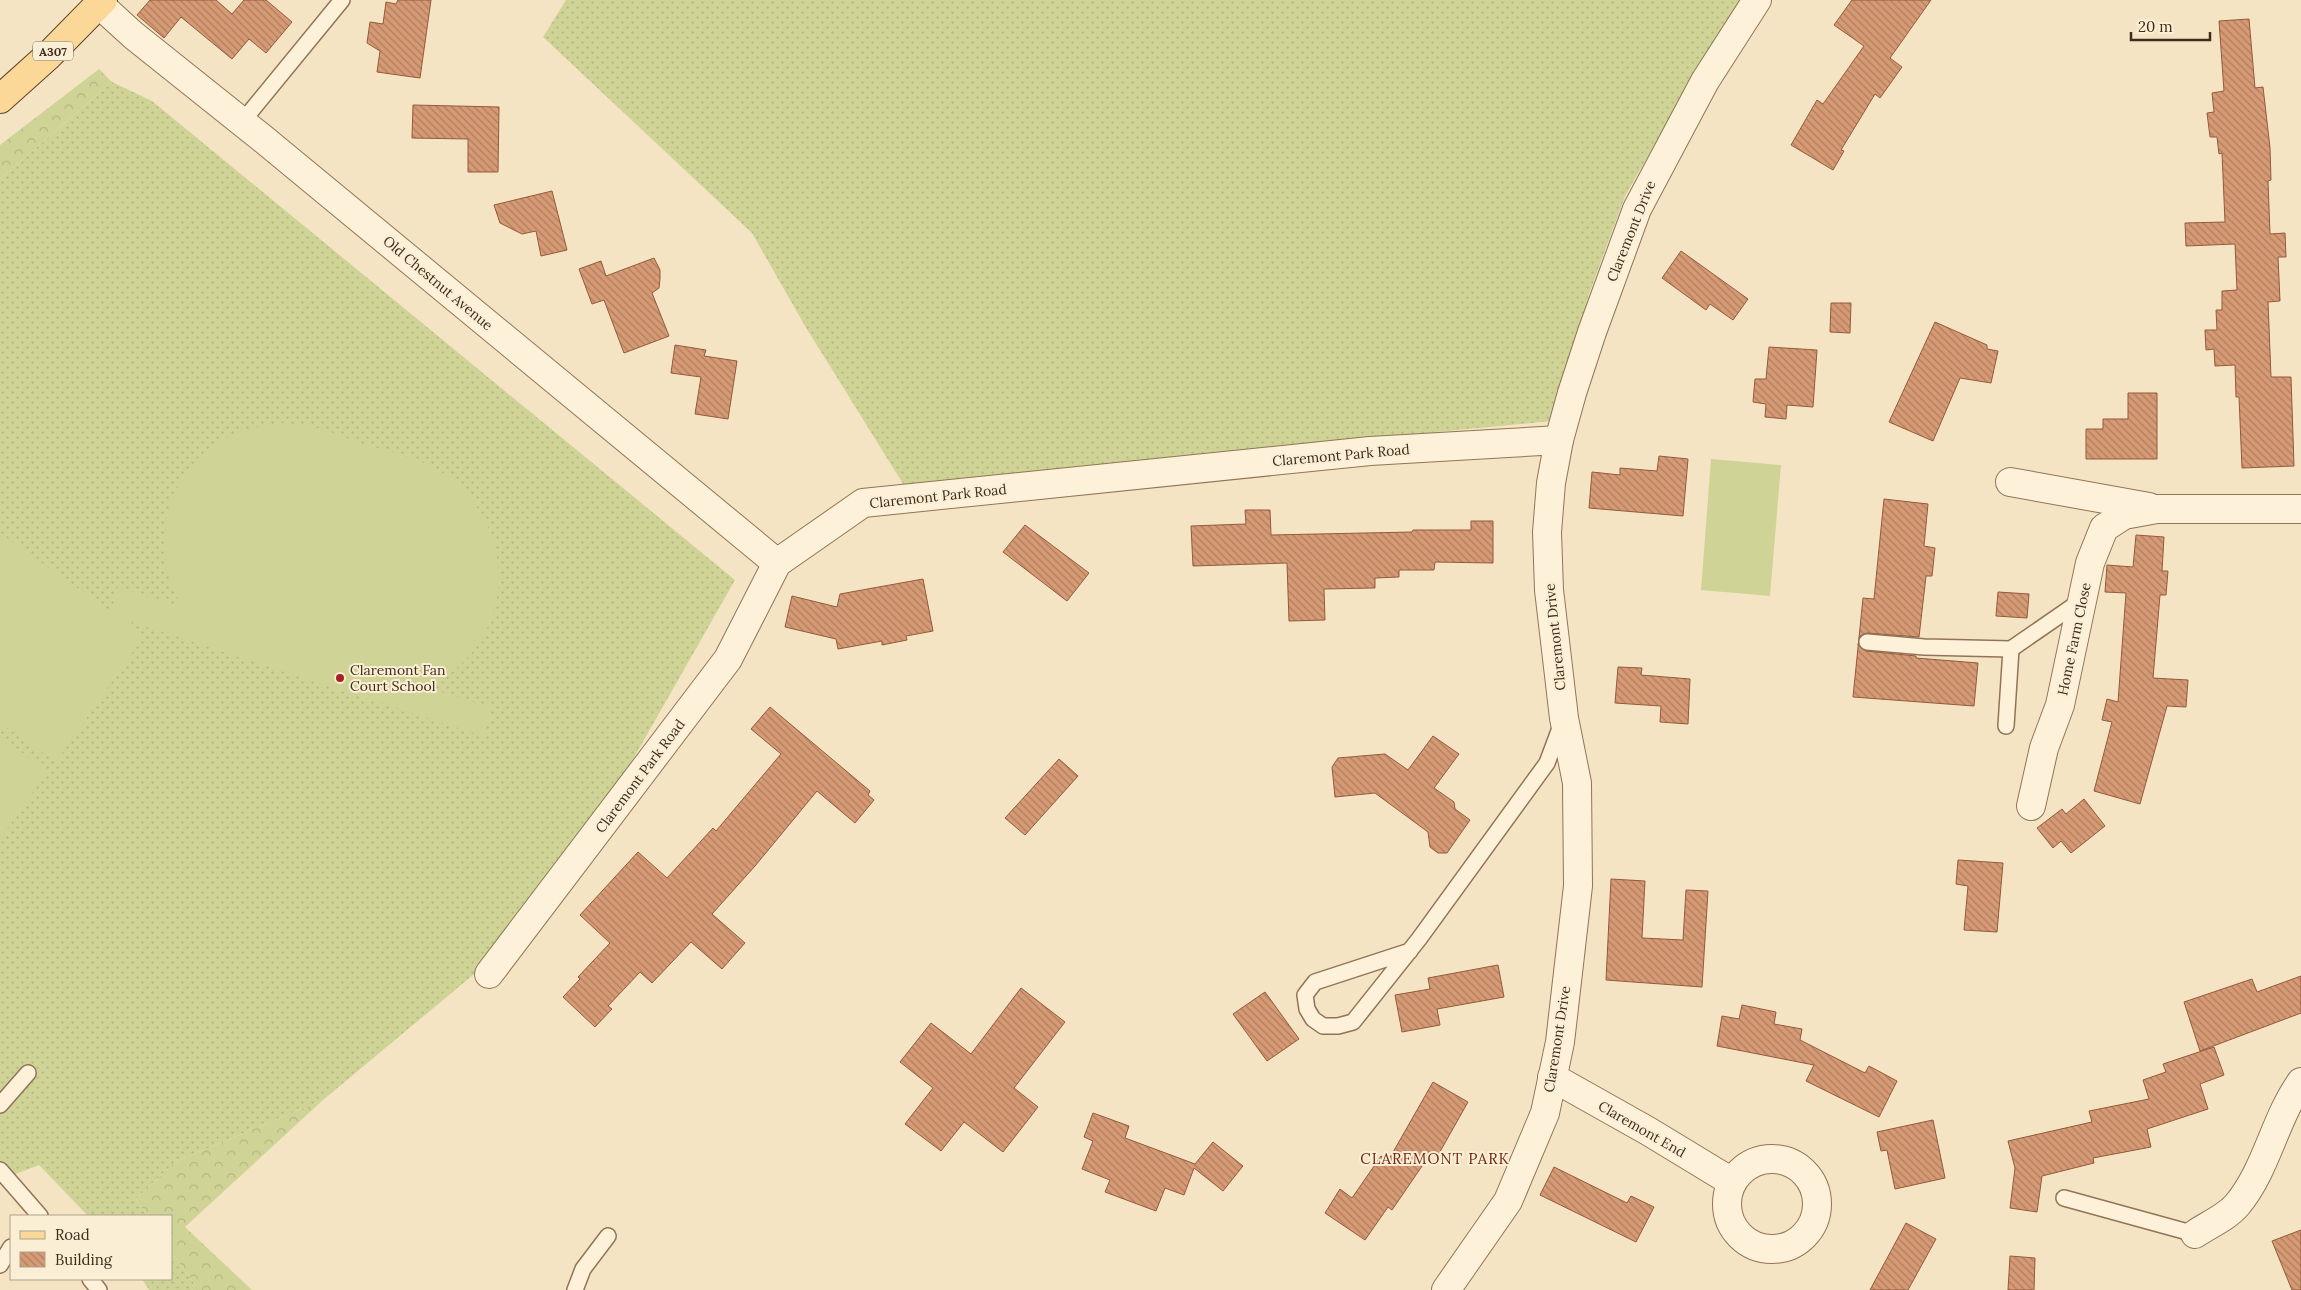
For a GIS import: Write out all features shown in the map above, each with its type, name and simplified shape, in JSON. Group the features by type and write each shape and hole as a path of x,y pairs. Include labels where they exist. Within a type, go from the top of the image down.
{"main road":[{"name":"A307","path":"0,99 49,55 101,2"}],"street":[{"name":"Claremont Drive","path":"1446,1290 1508,1201 1544,1113 1560,1042 1578,886 1576,783 1564,718 1549,590 1547,532 1551,483 1559,440 1586,350 1637,209 1705,81 1757,0"},
{"name":"Old Chestnut Avenue","path":"101,2 133,35 242,122 777,563"},
{"name":"Claremont Park Road","path":"489,974 728,659 777,563 863,504 1370,451 1559,440"},
{"name":"Home Farm Close","path":"2010,482 2158,509"},
{"name":"Home Farm Close","path":"2031,806 2044,748 2060,705 2090,563 2104,528 2124,515 2158,509 2301,509"},
{"name":"Claremont End","path":"1552,1077 1648,1131 1732,1182"},
{"path":"2195,1234 2236,1207 2260,1170 2301,1082"}],"lane":[{"path":"242,122 342,0"},
{"path":"1867,642 1924,647 2011,649 2083,599"},
{"path":"2006,726 2011,649"},
{"path":"1410,951 1315,982 1305,996 1307,1009 1313,1019 1323,1026 1338,1026 1353,1022 1410,951 1547,763 1564,718"},
{"path":"0,1105 28,1073"},
{"path":"0,1170 35,1214"},
{"path":"2064,1198 2195,1234"},
{"path":"575,1290 583,1269 608,1236"},
{"path":"0,1265 10,1249"},
{"path":"91,1280 99,1290"}],"green space":[{"path":"566,0 1745,0 1697,71 1625,196 1589,294 1552,421 1198,455 905,487 805,326 752,233 543,37"},
{"path":"99,69 112,82 0,179 0,145"},
{"name":"Claremont Fan Court School","path":"112,82 152,101 735,580 624,775 485,965 323,1100 175,1162 136,1199 147,1215 87,1215 39,1165 0,1180 0,179"},
{"path":"279,423 317,428 431,466 451,479 471,500 486,523 495,549 499,576 496,603 487,629 472,652 451,673 425,687 492,708 483,736 122,619 144,636 56,762 0,723 0,533 111,612 118,587 182,608 167,572 164,548 168,512 174,494 193,463 221,440 242,431"},
{"path":"1711,459 1781,465 1770,596 1701,590"},
{"path":"0,737 48,771 0,839"},
{"path":"323,1100 185,1227 252,1290 199,1290 172,1252 172,1215 147,1215 136,1199 175,1162"},
{"path":"172,1252 199,1290 149,1290 143,1280 172,1280"}],"building":[{"path":"150,0 216,0 232,14 244,0 266,0 292,22 266,53 249,39 232,59 181,17 164,38 137,15"},
{"path":"398,0 431,0 420,78 377,72 380,51 367,43 370,22 383,24 386,2 396,4"},
{"path":"1852,0 1931,0 1890,58 1902,67 1880,98 1875,94 1841,150 1844,151 1833,170 1791,145 1817,100 1823,104 1864,46 1834,25"},
{"path":"2249,19 2255,88 2263,87 2270,148 2271,180 2268,181 2270,234 2285,233 2286,257 2278,257 2280,301 2268,302 2271,377 2291,377 2294,466 2242,468 2239,397 2236,397 2235,365 2215,366 2214,349 2206,350 2205,330 2217,330 2216,310 2222,310 2222,291 2237,290 2235,244 2186,246 2185,223 2225,222 2222,153 2219,154 2217,137 2210,137 2207,113 2214,112 2212,93 2224,91 2219,21"},
{"path":"413,105 499,107 498,172 468,172 468,139 412,138"},
{"path":"552,191 567,250 541,256 536,231 522,234 500,223 494,205"},
{"path":"1681,251 1748,299 1733,320 1710,304 1706,310 1662,278"},
{"path":"654,258 660,270 660,279 659,288 652,293 669,336 624,353 604,300 592,304 579,269 601,261 606,276"},
{"path":"1831,303 1851,303 1850,333 1830,332"},
{"path":"1935,322 1987,345 1987,349 1998,351 1991,383 1960,378 1933,441 1889,422"},
{"path":"675,345 706,350 704,356 737,361 728,419 695,414 701,377 671,373"},
{"path":"1769,347 1817,350 1813,407 1787,405 1786,419 1765,417 1766,404 1753,402 1755,379 1766,379"},
{"path":"2128,393 2157,393 2157,459 2086,459 2086,429 2103,429 2103,419 2128,419"},
{"path":"1659,456 1688,459 1683,516 1589,508 1592,472 1620,475 1620,468 1657,471"},
{"path":"1884,499 1928,504 1924,546 1935,548 1932,576 1926,576 1919,637 1867,633 1860,636 1858,643 1863,598 1874,599"},
{"path":"1245,510 1270,510 1271,535 1471,530 1471,521 1493,521 1493,563 1435,562 1434,570 1399,570 1399,577 1375,578 1375,588 1324,589 1325,620 1289,621 1287,563 1193,566 1191,526 1246,524"},
{"path":"1025,525 1089,573 1067,601 1003,552"},
{"path":"2136,535 2164,537 2162,571 2168,571 2166,595 2160,595 2153,678 2188,680 2186,707 2167,706 2140,804 2094,791 2112,722 2102,720 2107,699 2118,702 2126,593 2105,592 2107,565 2133,567"},
{"path":"923,579 933,631 906,636 907,640 882,645 882,641 838,649 836,639 785,627 792,596 837,607 840,594"},
{"path":"1998,592 2029,594 2027,618 1996,616"},
{"path":"1858,645 1866,651 1916,656 1916,658 1978,663 1974,706 1853,697"},
{"path":"1618,667 1642,668 1641,675 1690,679 1688,724 1660,722 1661,706 1615,703"},
{"path":"770,707 870,791 868,795 874,800 855,823 817,791 755,866 712,914 745,943 722,969 691,942 652,983 640,972 608,1006 612,1009 595,1027 563,997 580,979 578,977 610,943 580,915 638,852 667,878 713,828 716,831 781,754 751,729"},
{"path":"1433,736 1459,754 1434,788 1454,802 1455,809 1470,820 1447,853 1438,853 1430,847 1428,832 1375,793 1335,797 1332,767 1338,758 1385,754 1408,770"},
{"path":"1059,759 1078,776 1025,835 1005,818"},
{"path":"2084,799 2105,826 2071,853 2061,841 2053,848 2037,828 2062,809 2066,814"},
{"path":"1958,860 2003,863 1997,932 1964,930 1968,886 1956,884"},
{"path":"1611,879 1645,881 1642,938 1683,940 1686,890 1708,891 1702,987 1606,980"},
{"path":"1498,965 1504,997 1437,1009 1440,1025 1402,1032 1395,995 1430,989 1428,978"},
{"path":"2301,976 2301,1013 2200,1051 2184,1002 2252,979 2257,992"},
{"path":"1021,988 1065,1022 1014,1088 1038,1107 1003,1152 964,1122 941,1151 905,1124 933,1088 900,1062 931,1023 971,1054"},
{"path":"1265,992 1299,1039 1267,1061 1233,1014"},
{"path":"1742,1005 1776,1012 1774,1024 1802,1029 1800,1040 1865,1073 1869,1066 1897,1081 1879,1117 1806,1081 1814,1065 1717,1046 1722,1016 1739,1019"},
{"path":"2214,1047 2224,1075 2200,1084 2208,1109 2147,1129 2151,1147 2093,1158 2094,1163 2042,1176 2037,1212 2010,1208 2015,1168 2008,1141 2092,1122 2089,1111 2149,1099 2143,1080 2166,1072 2163,1064"},
{"path":"1433,1082 1468,1102 1437,1157 1431,1153 1392,1210 1388,1207 1365,1240 1325,1213 1340,1189 1352,1198 1381,1156 1388,1161"},
{"path":"1093,1113 1129,1126 1125,1138 1195,1164 1213,1142 1243,1166 1223,1191 1194,1168 1184,1195 1165,1188 1156,1211 1105,1192 1110,1180 1082,1169 1093,1141 1084,1137"},
{"path":"1933,1120 1945,1178 1895,1189 1887,1150 1881,1151 1877,1132"},
{"path":"1554,1167 1627,1203 1631,1196 1654,1207 1636,1242 1540,1195"},
{"path":"1906,1223 1936,1239 1908,1290 1870,1290"},
{"path":"2301,1230 2301,1290 2292,1290 2272,1241"},
{"path":"2010,1256 2035,1258 2034,1290 2008,1290"}],"place":[{"name":"Claremont Fan Court School","path":"340,678"}],"district":[{"name":"CLAREMONT PARK","path":"1435,1158"}]}
